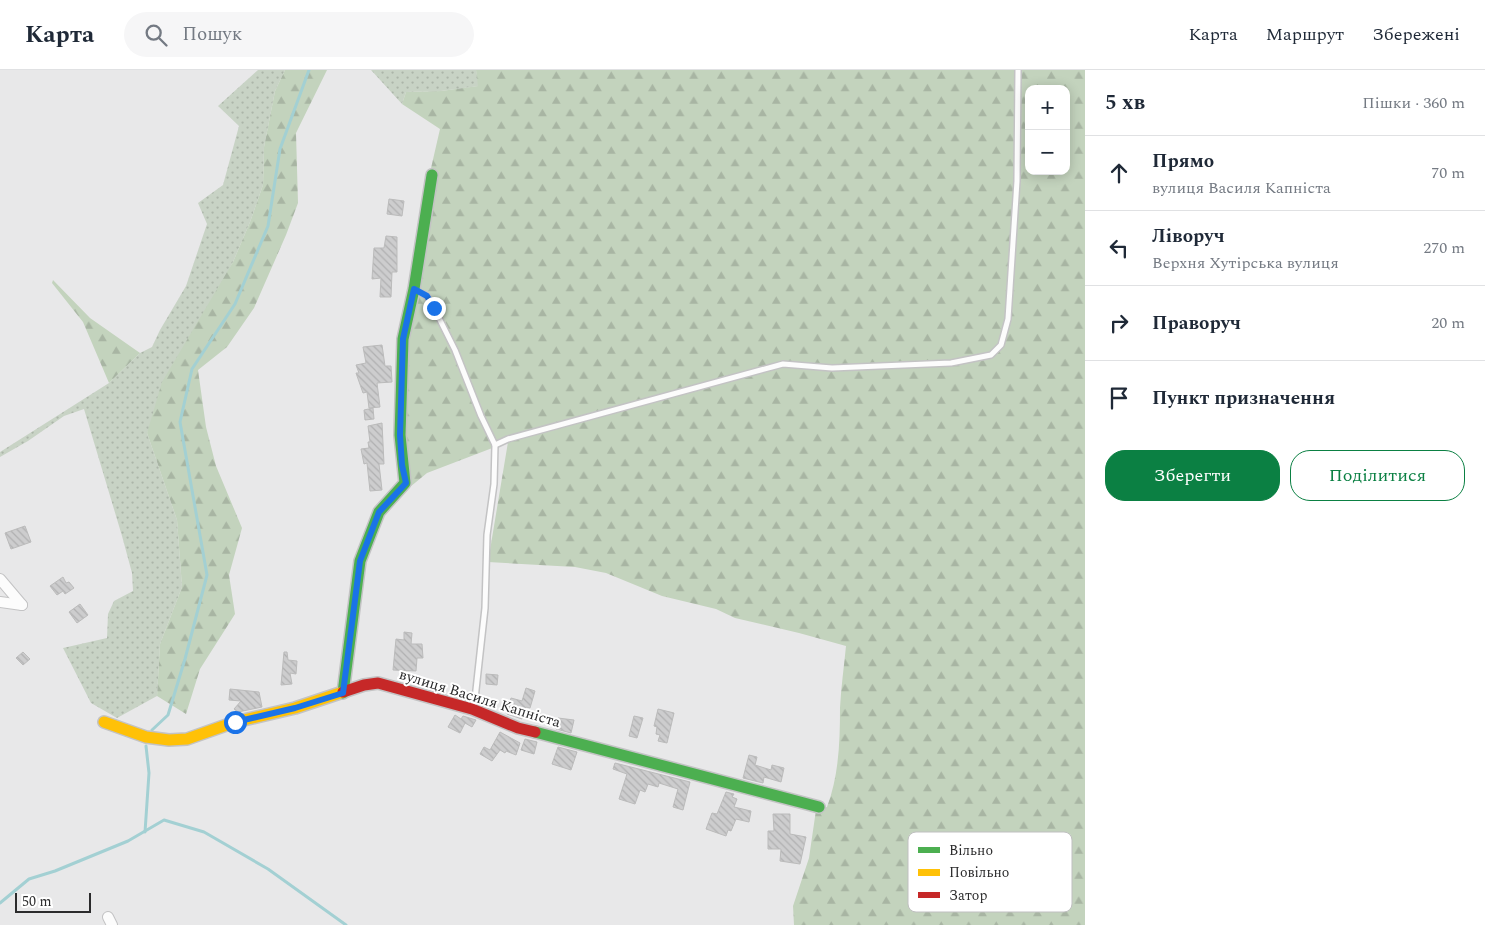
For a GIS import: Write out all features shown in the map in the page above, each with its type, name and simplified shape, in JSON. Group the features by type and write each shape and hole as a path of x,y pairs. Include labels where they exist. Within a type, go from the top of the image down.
{"street":[{"path":"343,693 360,561 379,512 406,483 402,465 400,435 403,339 414,289 432,175"},
{"path":"0,579 22,604 0,602"},
{"name":"вулиця Василя Капніста","path":"104,722 146,737 169,740 188,739 235,722 286,710 364,685 378,683 472,709 518,728 819,807"}],"lane":[{"path":"495,445 508,439 783,364 842,368 951,363 991,355 1000,345 1008,319 1017,181 1018,70"},
{"path":"414,289 427,296 434,308 455,350 481,416 495,445 494,484 487,535 485,608 476,699 472,709"}],"green space":[{"path":"258,70 285,70 275,91 264,147 263,185 233,262 147,433 177,520 182,587 160,644 157,696 117,718 91,703 63,648 107,638 108,614 114,601 133,591 132,573 84,409 64,416 28,441 0,457 0,452 109,383 140,353 152,347 186,286 207,224 198,203 223,185 239,126 218,106"},
{"path":"285,70 327,70 296,133 298,203 286,235 254,308 227,347 198,370 206,427 216,466 242,528 229,575 235,614 200,669 186,714 157,696 160,644 182,587 177,520 147,433 162,382 233,262 250,222 263,185 264,147 275,91"},
{"path":"371,70 476,70 479,86 441,91 406,92 402,104"},
{"path":"476,70 1085,70 1085,925 794,925 793,906 809,858 816,810 827,807 834,783 838,758 840,700 846,646 735,618 716,609 662,596 606,573 575,567 488,562 508,442 427,473 393,501 401,482 397,434 423,203 440,129 402,104 406,92 441,91 478,86"},
{"path":"53,280 90,318 140,353 109,383 83,322 52,283"}],"building":[{"path":"389,199 404,201 402,216 387,214"},
{"path":"386,236 397,237 397,272 392,272 391,297 380,297 381,278 372,279 374,248 384,248"},
{"path":"382,345 385,366 391,366 392,382 377,383 380,407 369,408 367,392 363,393 356,373 359,373 356,365 366,363 363,347"},
{"path":"373,408 374,419 365,420 364,410"},
{"path":"382,423 384,464 379,464 382,490 370,491 367,463 364,464 361,449 369,448 368,426"},
{"path":"25,526 31,542 11,549 5,533"},
{"path":"63,577 66,583 69,582 74,588 65,594 63,591 57,595 50,586"},
{"path":"80,604 88,615 77,623 69,612"},
{"path":"404,632 412,633 411,644 422,644 423,658 417,658 416,671 393,670 396,639 404,640"},
{"path":"23,652 30,659 23,665 16,658"},
{"path":"284,652 287,652 288,660 297,661 296,674 290,673 292,684 281,685"},
{"path":"486,674 498,675 497,685 486,684"},
{"path":"526,688 535,691 530,708 526,707 522,719 507,714 511,698 522,701"},
{"path":"230,689 259,692 262,707 238,712 234,709 241,701 229,700"},
{"path":"658,709 674,713 667,743 658,741 660,735 656,734 657,727 654,726"},
{"path":"455,715 461,719 463,716 476,720 472,727 465,723 460,733 448,727"},
{"path":"634,716 643,718 637,738 629,736"},
{"path":"558,718 574,720 571,733 556,729"},
{"path":"500,732 520,743 516,755 500,750 492,761 480,754 484,747 490,750"},
{"path":"525,739 537,742 534,754 521,750"},
{"path":"558,747 577,752 571,770 552,764"},
{"path":"749,755 757,757 755,765 771,770 772,765 784,768 781,782 764,777 763,783 743,778"},
{"path":"615,763 690,782 683,810 673,807 678,789 659,783 658,787 648,784 645,792 640,790 635,804 619,799 627,774 613,769"},
{"path":"726,792 734,794 732,797 737,799 734,807 751,811 749,822 736,819 731,831 728,830 726,836 706,829 712,813 717,814"},
{"path":"773,814 790,814 790,834 806,837 800,864 780,861 781,849 768,849 768,831 774,831"}],"waterway":[{"path":"152,730 168,715 207,575 180,422 192,369 235,304 268,226 280,149 309,70"},
{"path":"145,832 149,773 146,746"},
{"path":"0,903 29,879 55,871 128,841 164,820 204,832 268,869 346,925"}],"traffic: fast":[{"path":"343,693 360,561 379,512 405,483 400,435 403,339 414,289 432,175"},
{"path":"535,732 819,807"}],"traffic: slow":[{"path":"104,722 146,737 169,740 187,739 235,722 295,708 343,692"}],"traffic: jam":[{"path":"343,692 364,685 378,683 472,709 518,728 535,732"}],"route":[{"path":"235,722 295,708 343,693 360,561 379,512 406,483 402,465 400,435 403,339 414,289 427,296 434,308"}]}
